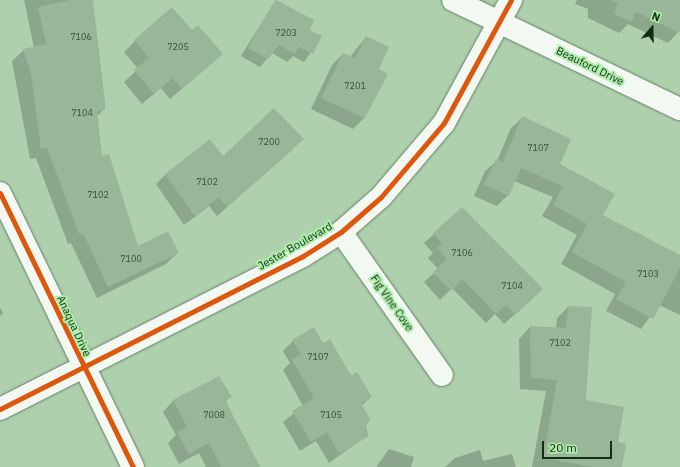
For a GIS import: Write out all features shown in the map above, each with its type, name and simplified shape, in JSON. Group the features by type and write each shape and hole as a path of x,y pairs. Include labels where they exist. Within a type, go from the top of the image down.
{"street":[{"name":"Beauford Drive","path":"453,0 680,109"},
{"name":"Jester Boulevard","path":"0,409 303,256 341,232 381,197 444,122 501,23 512,0"},
{"name":"Anaqua Drive","path":"0,193 83,368 133,467"},
{"name":"Fig Vine Cove","path":"341,232 442,375"}],"building":[{"path":"70,0 93,0 105,103 105,110 97,111 102,156 109,154 138,246 168,231 179,253 108,287 83,233 79,234 47,148 41,149 31,74 23,49 46,44 38,7"},
{"path":"275,0 314,20 310,30 322,36 313,54 299,47 295,54 279,45 268,59 248,48"},
{"path":"611,0 680,0 680,33 636,12 631,22 614,14 618,3"},
{"path":"172,7 192,30 198,25 223,54 182,89 173,78 154,94 134,70 149,58 134,40"},
{"path":"366,36 389,47 379,69 388,74 365,118 321,98 343,53 355,58"},
{"path":"274,108 304,139 227,207 219,197 195,216 165,174 210,139 223,156"},
{"path":"522,116 571,139 560,164 615,194 603,215 680,255 680,268 653,319 616,299 626,282 572,252 587,224 553,205 563,186 521,168 509,196 484,185 496,159 503,162"},
{"path":"462,207 543,289 515,315 506,305 496,314 462,279 451,291 433,272 447,259 437,248 442,243 433,233"},
{"path":"568,306 592,307 586,400 624,407 618,442 626,444 622,467 592,467 543,458 557,380 531,378 530,326 566,328"},
{"path":"314,327 323,343 330,339 351,376 357,372 372,397 361,403 370,419 365,429 369,436 339,454 327,432 311,442 292,411 314,398 292,360 301,354 292,340"},
{"path":"219,376 232,397 225,400 260,467 221,467 209,443 189,454 177,432 187,427 173,400"}],"cycle path":[{"path":"0,409 303,256 341,232 381,197 444,123 511,0"},
{"path":"0,193 133,467"}]}
